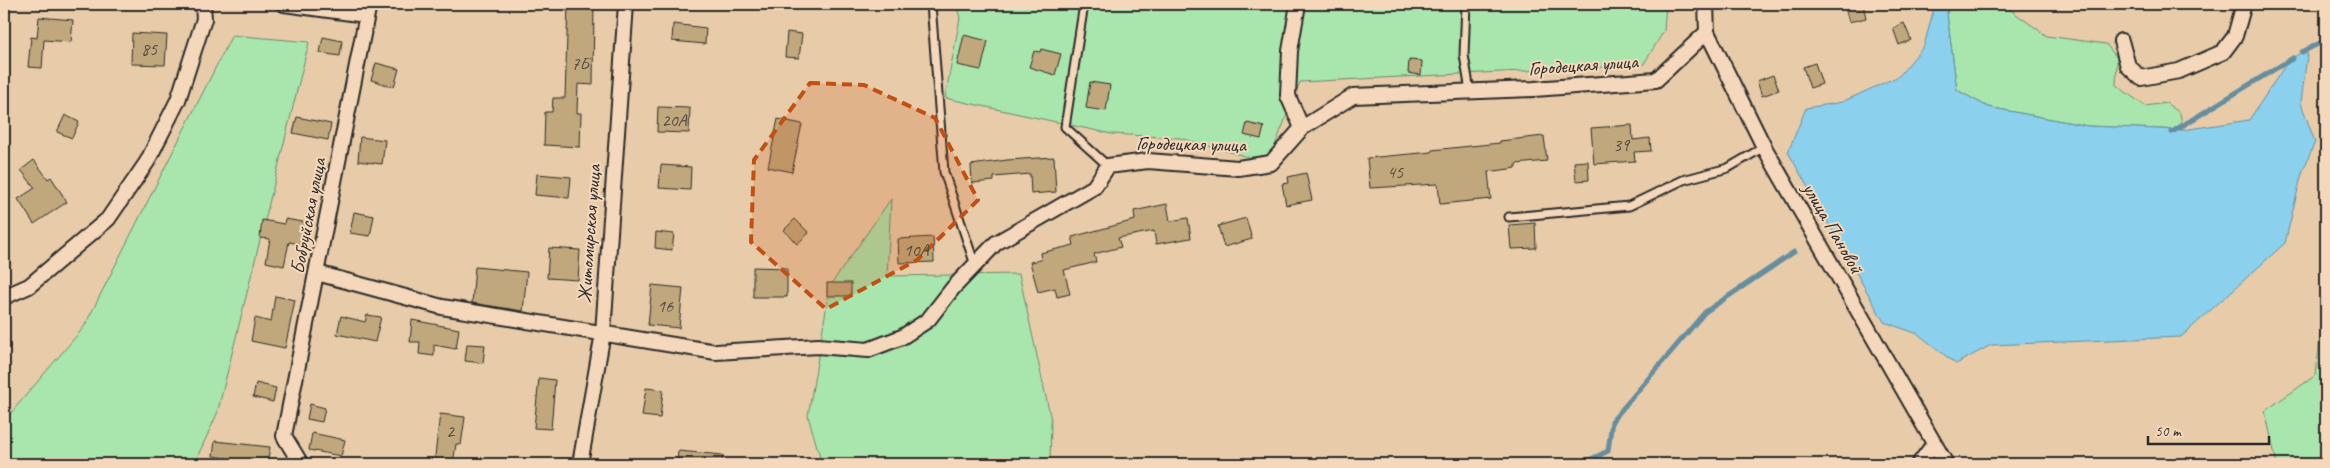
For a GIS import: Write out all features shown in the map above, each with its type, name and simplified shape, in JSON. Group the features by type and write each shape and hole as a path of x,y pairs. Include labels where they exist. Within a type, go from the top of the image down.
{"street":[{"path":"4,296 29,286 108,219 147,162 178,100 204,19 203,4"},
{"path":"284,4 367,9"},
{"name":"Житомирская улица","path":"580,464 603,333 626,4"},
{"path":"1298,4 1290,50 1288,96 1302,128"},
{"name":"улица Пановой","path":"1706,4 1707,32 1764,147 1946,464"},
{"path":"2121,41 2128,66 2141,78 2178,71 2223,52 2235,36 2244,4"},
{"name":"Бобруйская улица","path":"300,464 284,436 367,9"},
{"name":"Городецкая улица","path":"317,273 442,307 716,352 818,346 868,350 902,337 928,320 953,288 996,243 1094,187 1108,166 1148,161 1238,168 1271,163 1302,128 1353,96 1534,89 1656,80 1707,32"},
{"path":"1919,464 1934,444"}],"lane":[{"path":"931,4 944,172 975,265"},
{"path":"1084,4 1065,127 1108,166"},
{"path":"1466,4 1464,55 1470,90"},
{"path":"1509,217 1629,206 1683,180 1728,168 1764,147"}],"highlighted area":[{"path":"810,83 864,85 935,118 978,200 917,260 826,309 751,242 754,160"}],"green space":[{"path":"956,4 1666,4 1664,31 1643,65 1300,82 1270,158 1251,158 1180,138 1112,134 945,98 960,18"},
{"path":"1949,4 2002,4 2047,36 2106,44 2117,58 2116,85 2145,106 2166,103 2180,113 2183,130 2088,126 1988,107 1957,90 1947,14"},
{"path":"232,35 309,42 217,414 194,464 4,464 4,421 84,327"},
{"path":"891,199 887,276 1019,274 1051,420 1050,464 822,464 808,416 830,286"},
{"path":"2326,283 2326,464 2277,464 2265,411 2316,375"}],"water":[{"path":"1935,4 1949,4 1947,14 1957,90 1988,107 2088,126 2183,130 2249,120 2288,61 2308,48 2301,103 2315,142 2302,173 2285,243 2181,337 1991,345 1956,364 1918,334 1884,322 1788,152 1806,108 1842,102 1899,76 1924,46"}],"building":[{"path":"568,4 594,4 593,85 578,84 577,113 581,113 580,147 544,145 545,112 552,112 553,98 565,98"},
{"path":"1844,4 1863,4 1866,18 1849,22"},
{"path":"39,17 73,20 71,42 44,40 42,68 28,67 31,37 37,38"},
{"path":"1904,23 1911,40 1899,45 1893,28"},
{"path":"673,24 706,28 705,44 672,41"},
{"path":"787,32 802,34 799,58 785,57"},
{"path":"132,33 167,35 165,65 131,64"},
{"path":"964,35 988,41 981,70 957,65"},
{"path":"323,37 342,41 340,56 320,53"},
{"path":"1041,49 1061,54 1055,75 1029,67 1034,51 1040,52"},
{"path":"1409,60 1422,61 1421,75 1408,73"},
{"path":"376,63 399,69 394,87 371,80"},
{"path":"1815,63 1822,84 1810,88 1803,67"},
{"path":"1773,75 1779,90 1762,96 1757,81"},
{"path":"1090,82 1110,85 1106,111 1086,108"},
{"path":"658,107 690,108 689,133 657,132"},
{"path":"65,115 79,122 72,138 57,132"},
{"path":"297,117 331,124 328,140 293,133"},
{"path":"778,119 802,124 792,172 768,167"},
{"path":"1247,123 1264,127 1261,139 1244,135"},
{"path":"1632,125 1633,140 1650,138 1651,151 1634,152 1635,161 1594,164 1591,128"},
{"path":"1544,136 1547,161 1516,164 1516,168 1488,172 1491,199 1440,204 1438,184 1370,188 1367,158 1432,152 1432,150"},
{"path":"360,137 385,140 382,164 358,161"},
{"path":"1054,157 1056,192 1031,194 1030,174 994,177 994,181 972,183 971,165 1007,160"},
{"path":"34,160 48,179 51,177 67,202 34,224 18,199 35,188 21,170"},
{"path":"1588,161 1589,180 1576,181 1574,162"},
{"path":"661,165 691,167 690,190 659,188"},
{"path":"1306,173 1312,200 1286,205 1282,184 1289,183 1288,177"},
{"path":"537,174 571,177 569,198 535,195"},
{"path":"1167,204 1170,221 1188,218 1191,238 1156,244 1154,231 1118,238 1121,247 1094,254 1096,262 1064,270 1070,294 1057,297 1055,288 1038,292 1030,262 1041,260 1040,253 1074,245 1072,237 1135,220 1134,211"},
{"path":"354,212 374,216 370,236 350,233"},
{"path":"1246,218 1252,239 1224,247 1218,226"},
{"path":"285,219 309,223 305,245 289,242 284,266 266,262 270,239 260,238 262,220 284,224"},
{"path":"795,219 809,233 797,244 784,230"},
{"path":"1535,223 1536,248 1511,249 1509,225"},
{"path":"656,232 674,234 672,250 655,248"},
{"path":"933,237 934,262 899,263 898,239"},
{"path":"549,248 580,250 578,280 547,278"},
{"path":"475,267 527,272 523,311 472,303"},
{"path":"753,267 787,268 787,297 753,297"},
{"path":"827,283 851,283 851,296 827,296"},
{"path":"652,285 683,288 679,328 648,325"},
{"path":"275,296 295,300 285,348 251,341 255,318 271,322"},
{"path":"367,315 381,317 375,342 337,334 341,316 365,322"},
{"path":"412,320 459,329 456,349 434,345 434,356 419,354 420,342 410,342"},
{"path":"467,344 485,345 483,363 465,361"},
{"path":"539,378 555,380 551,429 534,428"},
{"path":"256,383 276,388 273,402 253,397"},
{"path":"646,388 663,390 660,418 642,416"},
{"path":"310,404 325,408 322,422 307,419"},
{"path":"440,414 465,417 461,445 456,444 453,464 434,464"},
{"path":"312,433 345,440 341,456 309,450"},
{"path":"215,441 270,447 267,464 213,456"},
{"path":"678,451 723,455 722,464 677,464"}],"waterway":[{"path":"2302,52 2326,40"},
{"path":"2172,132 2293,58"},
{"path":"1581,464 1608,451 1612,421 1705,312 1794,252"}]}
